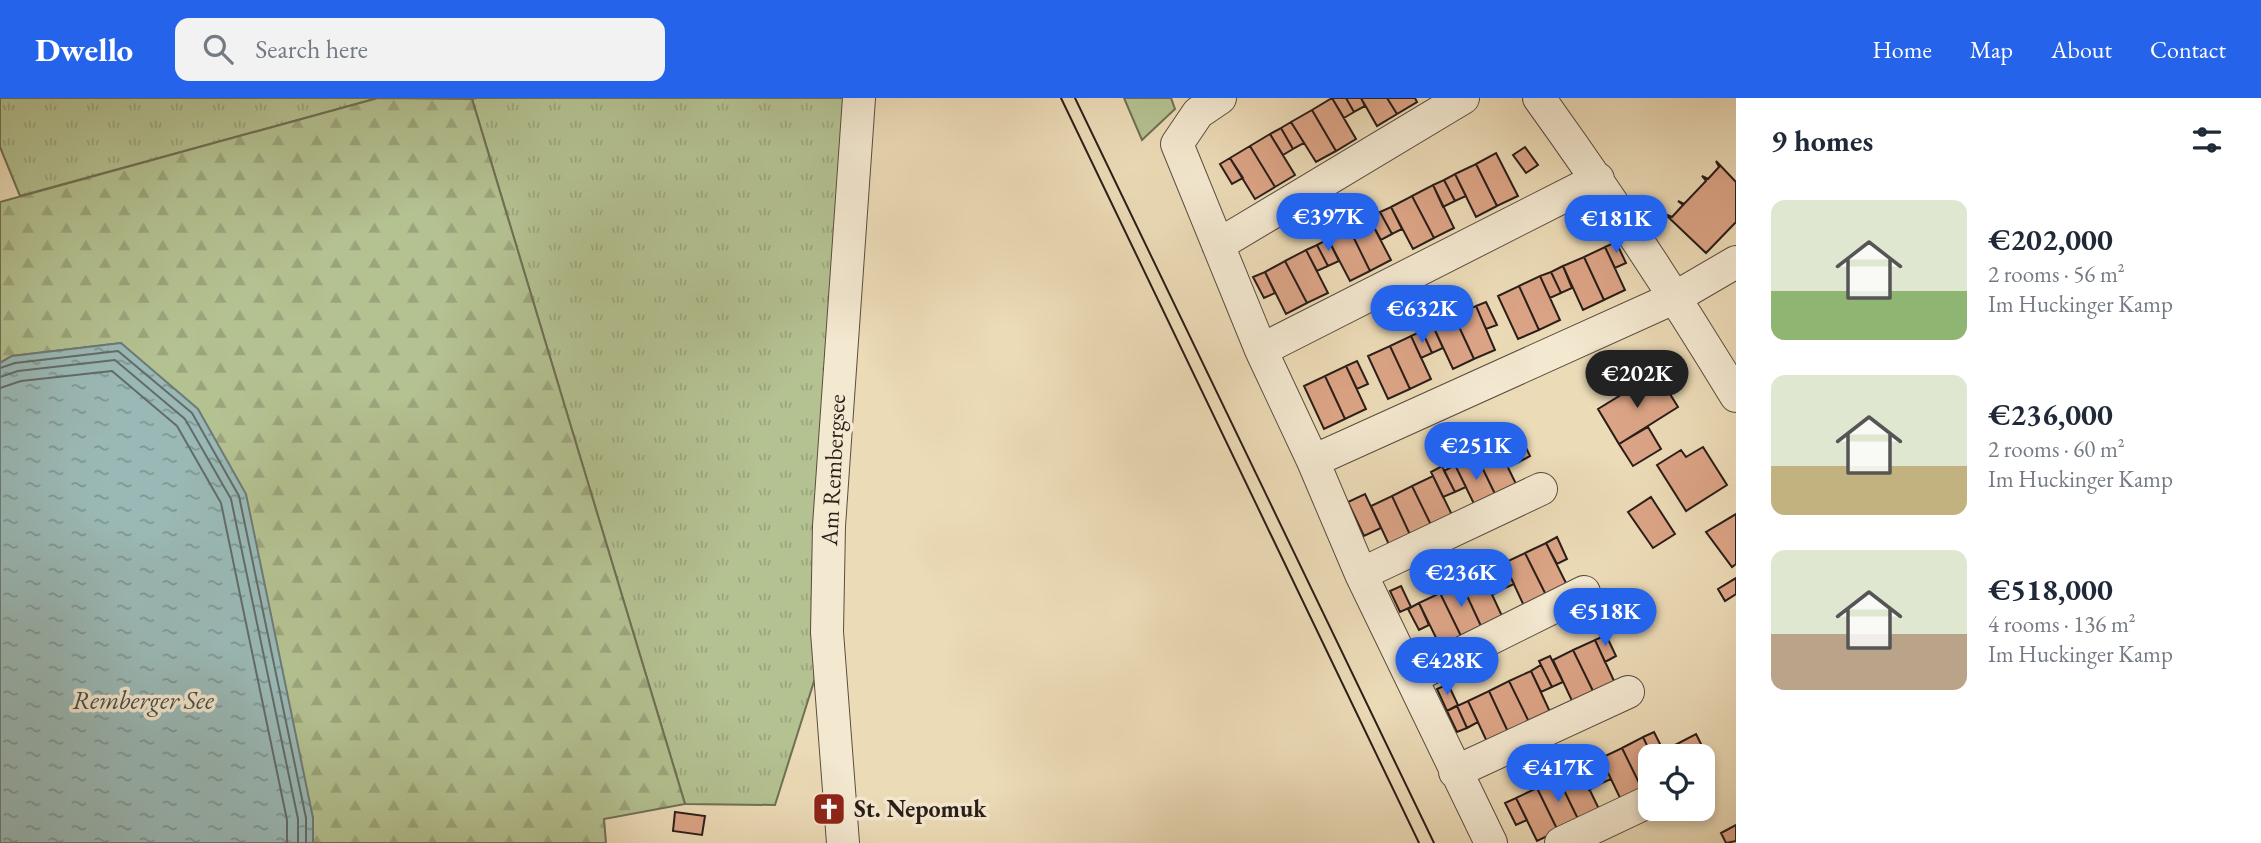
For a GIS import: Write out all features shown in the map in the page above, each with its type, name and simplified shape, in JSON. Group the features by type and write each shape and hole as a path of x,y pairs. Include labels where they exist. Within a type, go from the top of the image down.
{"street":[{"name":"Am Rembergsee","path":"844,843 827,632 829,526 859,98"},
{"path":"1220,98 1198,113 1177,144 1261,350 1313,461 1361,574 1491,843"},
{"path":"1218,245 1463,98"},
{"path":"1539,98 1598,179 1676,297 1736,396"},
{"path":"1261,350 1598,179"},
{"path":"1313,461 1676,297 1736,262"},
{"path":"1361,574 1541,489"},
{"path":"1413,677 1584,592"},
{"path":"1455,772 1628,692"},
{"path":"1561,843 1638,807"}],"green space":[{"path":"0,98 378,98 20,196 0,147"},
{"path":"378,98 472,99 685,804 604,819 606,843 313,843 313,818 121,343 12,356 0,363 0,202"},
{"path":"849,98 822,656 775,805 685,804 472,99"},
{"path":"1124,98 1171,98 1175,109 1142,140"}],"water":[{"name":"Remberger See","path":"121,343 198,409 246,494 313,818 313,843 0,843 0,363 12,356"}],"building":[{"path":"1332,98 1346,98 1354,112 1344,118"},
{"path":"1332,98 1356,139 1336,151 1312,110"},
{"path":"1346,98 1361,98 1365,106 1354,112"},
{"path":"1361,98 1387,98 1397,114 1377,126"},
{"path":"1387,98 1415,98 1417,102 1397,114"},
{"path":"1312,110 1336,151 1316,162 1291,122"},
{"path":"1291,122 1304,143 1293,149 1281,128"},
{"path":"1281,128 1293,149 1283,155 1270,134"},
{"path":"1270,134 1295,175 1275,187 1250,146"},
{"path":"1250,146 1275,187 1255,199 1230,158"},
{"path":"1525,147 1538,165 1526,173 1513,155"},
{"path":"1496,153 1518,196 1497,206 1476,164"},
{"path":"1230,158 1243,178 1232,184 1220,164"},
{"path":"1716,161 1736,182 1736,222 1706,253 1665,214 1672,217 1683,205 1678,201 1684,204 1706,181 1702,176 1708,179 1719,167"},
{"path":"1476,164 1497,206 1476,217 1455,174"},
{"path":"1455,174 1466,196 1455,201 1444,180"},
{"path":"1444,180 1455,201 1443,207 1433,185"},
{"path":"1433,185 1454,228 1434,238 1412,196"},
{"path":"1412,196 1434,238 1413,249 1391,207"},
{"path":"1391,207 1402,229 1392,234 1380,212"},
{"path":"1380,212 1392,234 1381,240 1369,218"},
{"path":"1369,218 1391,260 1370,271 1349,228"},
{"path":"1349,228 1370,271 1350,281 1328,239"},
{"path":"1328,239 1339,261 1328,266 1317,245"},
{"path":"1616,242 1626,263 1615,268 1605,247"},
{"path":"1317,245 1328,266 1317,271 1306,250"},
{"path":"1605,247 1625,290 1604,300 1584,257"},
{"path":"1306,250 1328,293 1307,303 1285,261"},
{"path":"1584,257 1604,300 1583,310 1563,266"},
{"path":"1285,261 1307,303 1286,314 1265,272"},
{"path":"1563,266 1572,288 1561,293 1551,272"},
{"path":"1265,272 1275,293 1264,298 1253,277"},
{"path":"1551,272 1561,293 1550,298 1540,276"},
{"path":"1540,276 1560,320 1539,330 1519,286"},
{"path":"1519,286 1539,330 1518,339 1498,296"},
{"path":"1486,302 1497,325 1486,329 1476,306"},
{"path":"1476,306 1495,350 1474,359 1454,316"},
{"path":"1454,316 1474,359 1453,369 1433,326"},
{"path":"1433,326 1443,348 1432,353 1422,331"},
{"path":"1422,331 1432,353 1421,358 1411,336"},
{"path":"1411,336 1431,379 1410,389 1390,346"},
{"path":"1390,346 1410,389 1388,399 1368,356"},
{"path":"1357,361 1368,384 1357,389 1346,366"},
{"path":"1346,366 1366,409 1345,419 1325,376"},
{"path":"1325,376 1345,419 1324,429 1304,386"},
{"path":"1660,378 1678,407 1619,444 1598,409 1634,387 1637,393"},
{"path":"1648,427 1661,449 1633,466 1619,444"},
{"path":"1520,435 1530,456 1519,462 1509,440"},
{"path":"1509,440 1519,462 1508,467 1497,445"},
{"path":"1497,445 1518,488 1497,498 1476,455"},
{"path":"1703,447 1727,485 1686,511 1657,465 1681,450 1686,457"},
{"path":"1476,455 1497,498 1476,508 1455,465"},
{"path":"1455,465 1466,487 1455,492 1444,471"},
{"path":"1442,466 1455,492 1443,497 1431,472"},
{"path":"1433,476 1454,519 1433,529 1412,486"},
{"path":"1412,486 1433,529 1412,539 1392,496"},
{"path":"1365,494 1381,528 1364,536 1348,502"},
{"path":"1392,496 1412,539 1391,549 1371,506"},
{"path":"1651,497 1675,534 1653,548 1628,512"},
{"path":"1736,514 1736,564 1732,567 1706,532"},
{"path":"1557,537 1567,559 1557,564 1546,543"},
{"path":"1546,543 1567,585 1546,595 1525,553"},
{"path":"1525,553 1546,595 1524,606 1504,563"},
{"path":"1504,563 1514,584 1503,589 1493,568"},
{"path":"1493,568 1503,589 1492,595 1482,573"},
{"path":"1482,573 1502,616 1481,626 1461,583"},
{"path":"1736,578 1736,594 1725,601 1718,589"},
{"path":"1461,583 1481,626 1461,636 1440,593"},
{"path":"1401,586 1411,607 1400,612 1390,591"},
{"path":"1440,593 1461,636 1440,646 1419,603"},
{"path":"1419,603 1429,625 1419,630 1408,609"},
{"path":"1606,635 1616,656 1605,662 1595,640"},
{"path":"1595,640 1615,683 1594,693 1573,650"},
{"path":"1573,650 1594,693 1573,703 1553,660"},
{"path":"1550,656 1563,682 1552,687 1539,661"},
{"path":"1541,665 1552,687 1541,692 1531,671"},
{"path":"1531,671 1551,714 1530,724 1509,681"},
{"path":"1509,681 1530,724 1509,734 1489,691"},
{"path":"1448,684 1458,705 1447,711 1437,689"},
{"path":"1489,691 1509,734 1488,744 1468,701"},
{"path":"1468,701 1478,722 1467,728 1457,706"},
{"path":"1457,706 1467,728 1457,732 1447,711"},
{"path":"1654,732 1660,744 1646,744 1643,737"},
{"path":"1696,734 1701,744 1677,744"},
{"path":"1643,737 1646,744 1638,744 1638,781 1622,748"},
{"path":"1622,748 1638,781 1638,793 1621,800 1601,758"},
{"path":"1601,758 1611,779 1600,784 1590,763"},
{"path":"1590,763 1600,784 1589,790 1579,768"},
{"path":"1579,768 1600,811 1579,821 1558,778"},
{"path":"1558,778 1579,821 1558,831 1537,788"},
{"path":"1537,788 1558,831 1537,841 1516,798"},
{"path":"1516,798 1527,820 1516,825 1505,803"},
{"path":"675,812 705,816 702,835 673,831"},
{"path":"1736,825 1736,841 1726,843 1721,833"}],"tram line":[{"path":"1061,98 1419,843"},
{"path":"1075,98 1434,843"}],"place":[{"name":"St. Nepomuk","path":"829,809"}]}
